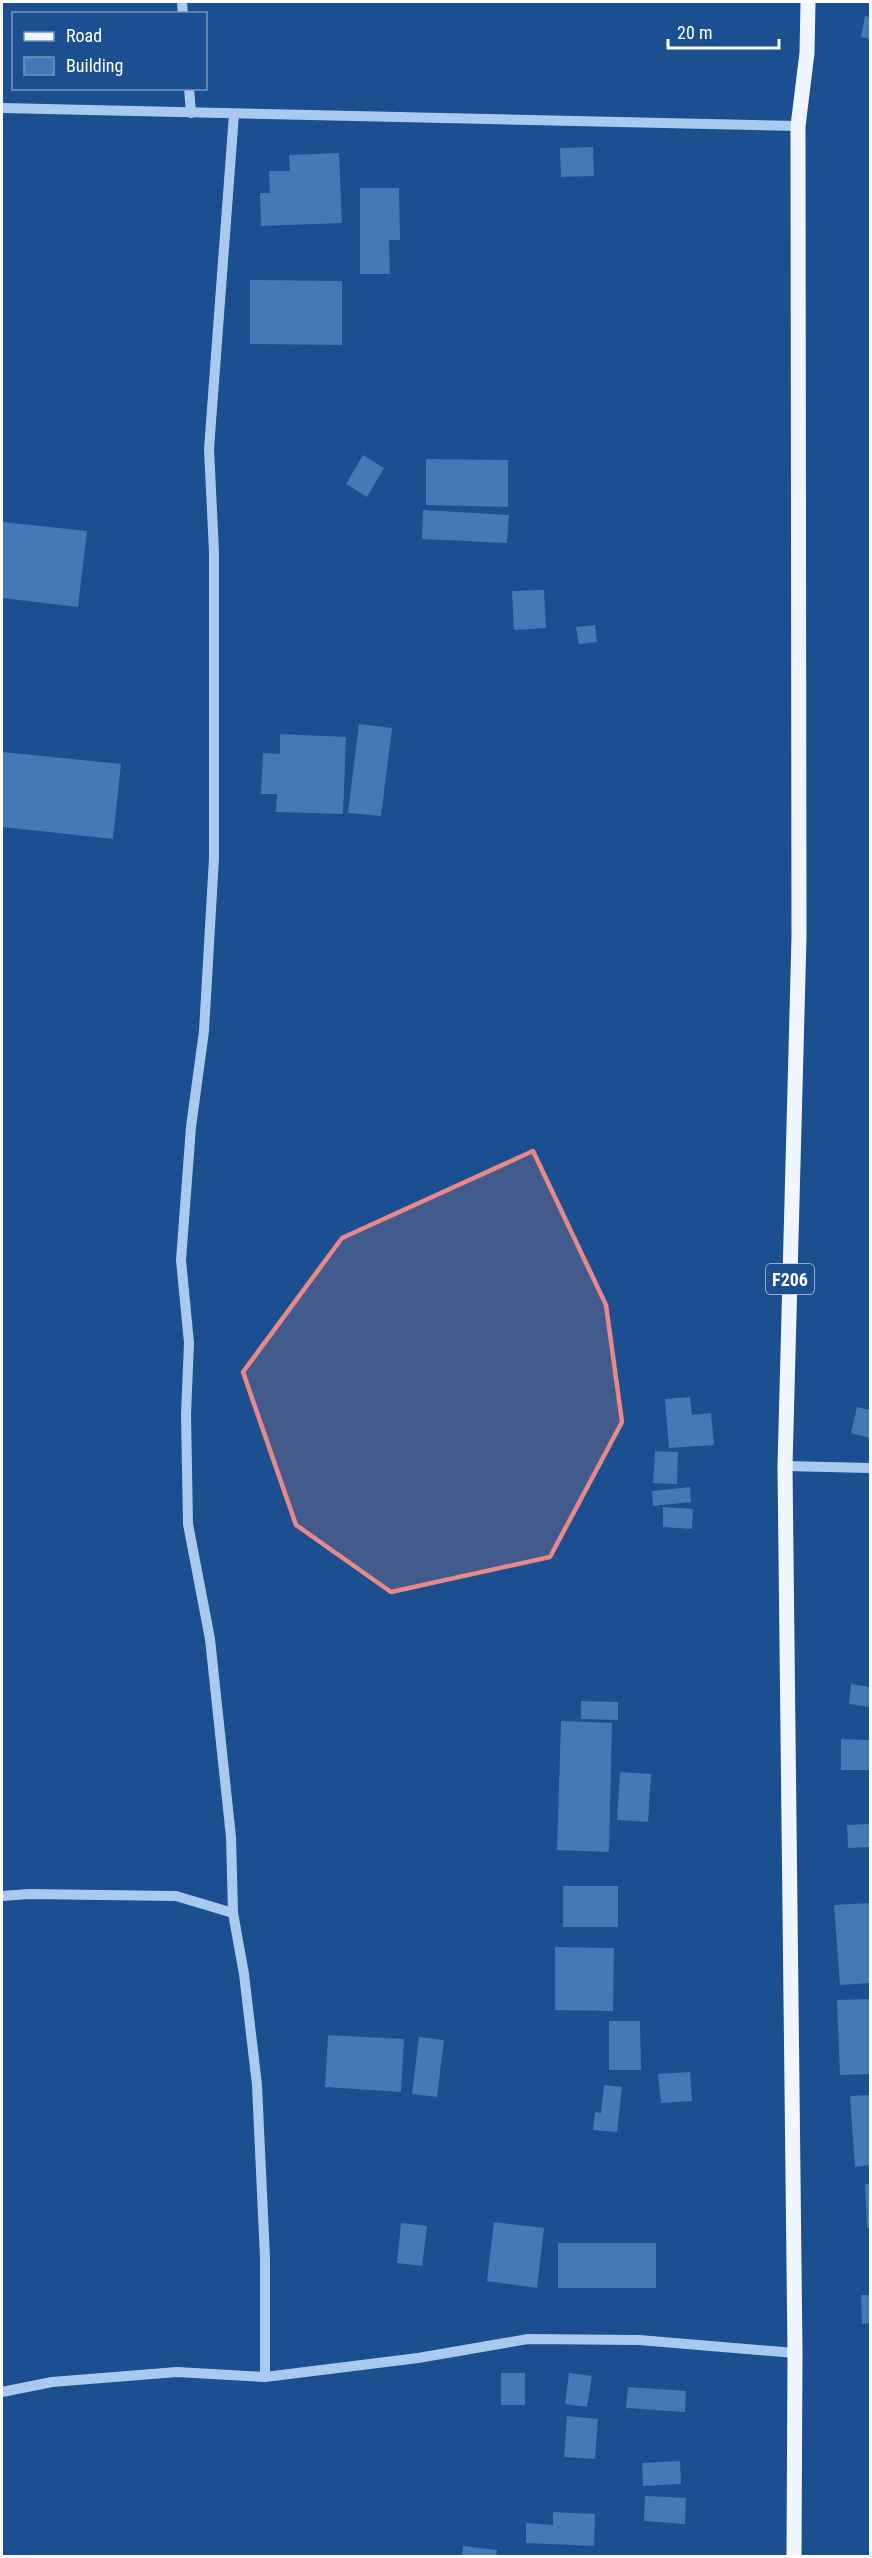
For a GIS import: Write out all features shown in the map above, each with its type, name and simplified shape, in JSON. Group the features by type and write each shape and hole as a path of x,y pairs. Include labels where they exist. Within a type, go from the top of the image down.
{"main road":[{"name":"F206","path":"794,2556 795,2353 785,1466 799,937 798,126 807,53 808,2"}],"street":[{"path":"189,90 191,113"},
{"path":"2,108 798,126"},
{"path":"234,114 209,449 214,552 213,889 204,1031 191,1127 181,1260 189,1343 186,1414 188,1524 210,1639 231,1837 233,1913 244,1974 257,2085 265,2258 265,2376"},
{"path":"785,1466 870,1468"},
{"path":"2,1896 29,1894 176,1896 233,1913"},
{"path":"2,2392 52,2382 177,2372 265,2376 418,2358 528,2339 639,2340 795,2353"}],"highlighted area":[{"path":"533,1151 606,1305 622,1422 550,1557 391,1592 296,1525 243,1372 342,1238"}],"building":[{"path":"865,16 870,17 870,39 861,37"},
{"path":"593,147 594,176 561,177 560,148"},
{"path":"339,153 342,223 261,226 260,193 270,193 269,171 290,171 289,155"},
{"path":"360,188 399,188 400,240 389,240 390,274 360,274"},
{"path":"250,280 342,281 342,345 250,344"},
{"path":"363,455 384,468 367,497 346,484"},
{"path":"426,459 508,460 508,507 426,505"},
{"path":"423,510 509,515 507,543 422,539"},
{"path":"2,522 87,531 78,607 2,598"},
{"path":"544,590 546,628 514,630 512,591"},
{"path":"595,625 597,642 579,644 576,627"},
{"path":"359,724 392,728 381,816 348,813"},
{"path":"280,734 346,737 343,814 276,812 277,794 261,794 263,753 280,754"},
{"path":"2,752 121,764 113,839 2,827"},
{"path":"690,1397 692,1415 711,1413 714,1445 669,1448 665,1399"},
{"path":"857,1407 870,1410 870,1438 851,1433"},
{"path":"655,1451 678,1452 677,1484 653,1483"},
{"path":"690,1487 691,1502 653,1506 652,1491"},
{"path":"663,1507 693,1509 692,1529 663,1527"},
{"path":"851,1684 870,1687 870,1707 849,1704"},
{"path":"581,1701 618,1702 618,1720 581,1719"},
{"path":"561,1721 612,1723 609,1852 557,1850"},
{"path":"841,1739 870,1740 870,1770 841,1770"},
{"path":"620,1772 651,1774 648,1822 617,1820"},
{"path":"870,1824 870,1847 848,1848 847,1825"},
{"path":"563,1886 618,1886 618,1927 563,1927"},
{"path":"870,1903 870,1983 840,1985 834,1905"},
{"path":"555,1947 614,1948 613,2011 555,2010"},
{"path":"870,1999 870,2074 840,2075 837,2000"},
{"path":"609,2021 640,2021 641,2070 609,2070"},
{"path":"328,2035 404,2039 401,2092 325,2087"},
{"path":"419,2037 444,2040 437,2097 412,2094"},
{"path":"690,2072 692,2101 661,2103 658,2074"},
{"path":"604,2085 622,2087 617,2132 593,2130 595,2112 601,2113"},
{"path":"870,2095 870,2165 855,2167 850,2096"},
{"path":"865,2184 870,2184 870,2228 867,2228"},
{"path":"494,2222 544,2228 537,2288 487,2281"},
{"path":"401,2223 427,2226 422,2266 397,2263"},
{"path":"558,2243 656,2243 656,2288 558,2288"},
{"path":"861,2295 870,2295 870,2323 862,2324"},
{"path":"501,2373 525,2373 525,2405 501,2405"},
{"path":"569,2373 592,2376 587,2407 565,2404"},
{"path":"628,2387 686,2391 685,2412 626,2408"},
{"path":"567,2416 598,2419 595,2459 564,2457"},
{"path":"680,2461 681,2484 643,2486 642,2463"},
{"path":"645,2496 686,2498 685,2524 644,2521"},
{"path":"553,2512 595,2514 594,2546 526,2543 526,2523 553,2525"},
{"path":"463,2546 497,2550 496,2556 462,2556"}]}
